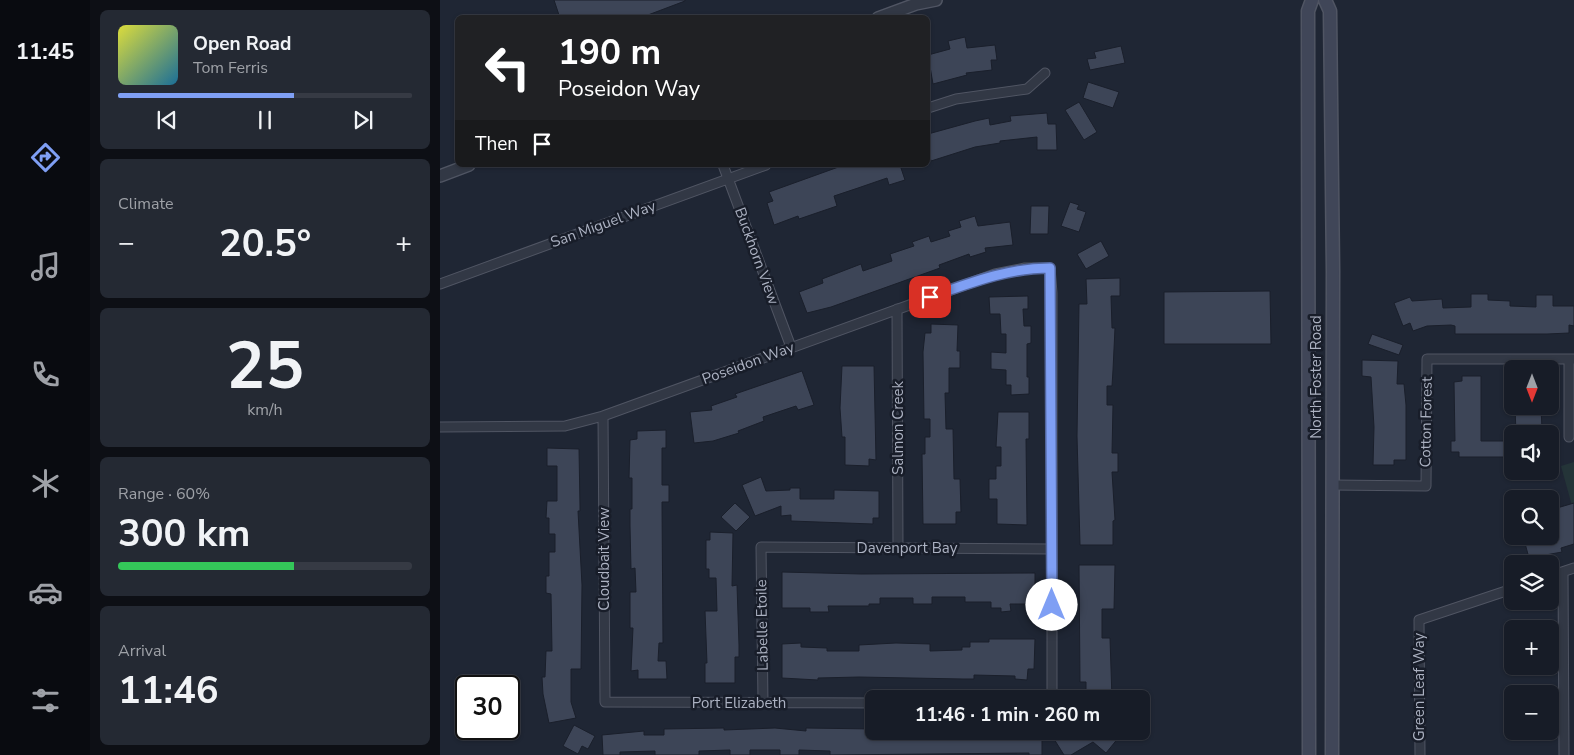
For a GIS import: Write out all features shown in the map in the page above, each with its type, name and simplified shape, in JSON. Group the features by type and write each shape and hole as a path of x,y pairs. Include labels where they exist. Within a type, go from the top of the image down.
{"main road":[{"name":"North Foster Road","path":"1309,755 1308,11 1312,0"},
{"name":"North Foster Road","path":"1325,0 1330,11 1332,755"}],"street":[{"path":"886,15 916,4 936,0"},
{"path":"930,107 956,99 1027,89 1045,73"},
{"path":"440,176 464,167"},
{"name":"Buckhorn View","path":"724,167 791,347"},
{"name":"San Miguel Way","path":"440,284 760,167"},
{"name":"Poseidon Way","path":"440,426 564,426 604,416 995,274 1025,268 1050,268 1052,549"},
{"name":"Salmon Creek","path":"897,309 898,548"},
{"path":"1569,437 1572,358"},
{"name":"Cotton Forest","path":"1332,485 1426,486 1427,359 1572,358"},
{"name":"Cloudbait View","path":"604,416 605,702"},
{"name":"Davenport Bay","path":"761,547 1052,549"},
{"name":"Labelle Etoile","path":"761,547 763,703"},
{"path":"1052,549 1052,690"},
{"path":"1559,573 1574,568"},
{"path":"1563,572 1564,755"},
{"name":"Green Leaf Way","path":"1420,755 1419,620 1504,592"},
{"name":"Port Elizabeth","path":"605,702 865,703"}],"shaded area":[{"path":"1574,462 1574,513 1561,466"}],"building":[{"path":"554,0 685,0 648,15 559,15"},
{"path":"965,37 967,48 995,45 997,60 991,60 992,70 966,73 967,75 933,84 930,54 950,49 948,41"},
{"path":"1121,46 1125,63 1090,70 1087,59 1096,58 1094,52"},
{"path":"1088,82 1119,92 1113,108 1083,98"},
{"path":"1079,102 1097,132 1084,140 1065,110"},
{"path":"1047,113 1048,124 1056,124 1057,150 1037,150 1037,137 1000,141 1000,143 975,147 931,161 930,133 989,118 990,125 1011,121 1010,116"},
{"path":"838,167 901,167 905,180 889,185 887,178 834,196 837,206 799,219 798,216 774,225 767,203 773,201 769,192"},
{"path":"1070,202 1079,205 1077,209 1086,212 1079,232 1061,226"},
{"path":"1031,206 1049,206 1048,234 1030,234"},
{"path":"975,216 978,226 1010,222 1013,245 985,248 986,252 970,257 969,254 939,265 940,268 831,307 807,313 799,292 823,283 822,279 861,264 863,271 892,261 890,254 914,246 912,242 929,236 931,242 950,236 948,231 961,227 959,221"},
{"path":"1101,241 1109,256 1086,269 1077,254"},
{"path":"1120,278 1120,296 1111,296 1112,328 1115,328 1112,386 1107,386 1107,405 1113,405 1112,453 1118,453 1118,472 1112,472 1115,520 1113,521 1113,545 1080,545 1077,436 1079,304 1087,304 1086,279"},
{"path":"1270,291 1271,344 1164,344 1164,292"},
{"path":"1471,294 1488,294 1488,300 1510,301 1510,306 1536,307 1536,295 1553,295 1553,306 1574,306 1574,326 1569,325 1569,333 1547,334 1455,334 1455,326 1451,325 1427,326 1413,331 1410,323 1403,326 1394,303 1410,297 1412,301 1442,299 1443,308 1471,307"},
{"path":"1028,296 1028,309 1023,309 1024,326 1031,326 1031,343 1027,344 1029,394 1011,395 1011,385 1006,385 1006,370 991,369 991,352 1006,353 1006,334 1001,334 1000,314 990,314 989,297"},
{"path":"931,324 958,325 957,351 960,351 960,368 949,368 949,393 945,393 946,429 953,429 954,479 960,479 961,512 956,512 956,524 923,524 922,454 925,454 925,437 930,437 930,419 924,419 923,352 925,333 931,333"},
{"path":"1372,334 1403,345 1399,355 1368,344"},
{"path":"1362,360 1398,361 1397,384 1404,384 1406,405 1406,460 1394,460 1394,465 1373,465 1374,427 1371,377 1362,376"},
{"path":"842,366 874,366 876,460 869,459 869,466 845,465 845,437 842,437 840,408"},
{"path":"802,371 814,405 798,410 796,406 763,417 764,421 738,431 739,433 713,441 694,443 690,412 712,410 711,406 737,397 735,394"},
{"path":"1462,376 1481,376 1481,441 1504,441 1504,457 1459,457 1459,452 1451,452 1451,441 1455,441 1454,382 1462,381"},
{"path":"998,412 1029,412 1029,439 1026,439 1027,525 997,524 997,499 989,499 989,479 996,479 996,466 1001,466 1001,447 996,447"},
{"path":"1515,415 1541,415 1542,425 1516,425"},
{"path":"666,430 666,448 662,448 662,485 669,485 669,502 662,502 663,643 659,643 658,661 666,661 667,679 638,679 638,670 631,671 633,628 630,628 630,592 636,592 635,568 631,569 630,509 632,509 632,478 629,478 630,440 637,439 637,431"},
{"path":"547,448 579,449 580,511 578,511 582,585 581,669 571,669 571,702 576,718 549,723 543,694 542,677 545,677 546,651 552,651 551,594 546,593 546,576 549,576 549,552 555,552 555,534 549,534 549,518 546,518 547,501 557,501 557,466 547,466"},
{"path":"761,477 766,491 800,488 800,499 834,499 834,490 879,491 879,518 873,518 873,524 791,521 791,515 781,516 781,506 755,516 742,485"},
{"path":"735,503 750,517 736,531 721,517"},
{"path":"1574,503 1574,544 1561,548 1562,552 1546,555 1528,555 1525,545 1559,545 1559,507"},
{"path":"710,532 733,533 732,586 737,585 739,645 739,657 735,657 735,683 705,683 705,663 707,663 705,611 717,611 716,578 709,578 709,569 706,569 706,540 710,540"},
{"path":"1079,565 1115,565 1114,609 1102,609 1102,638 1110,638 1112,690 1086,690 1086,682 1080,682"},
{"path":"782,572 861,574 1035,573 1035,604 1010,604 1011,611 1001,612 1001,608 991,608 991,602 965,602 965,597 932,597 932,604 913,604 913,598 880,598 880,604 869,604 869,606 828,606 829,612 810,612 810,608 782,608"},
{"path":"989,639 1035,639 1034,669 1028,669 1027,680 1015,679 1015,676 974,675 974,679 859,677 818,678 818,680 782,678 782,644 801,643 801,647 827,648 827,651 859,651 859,645 930,644 930,651 962,650 962,647 970,647 970,642 989,642"},
{"path":"574,725 595,736 588,749 582,746 578,754 563,746"},
{"path":"724,728 724,730 775,728 806,731 806,728 865,729 865,740 1042,740 1042,755 1029,755 1029,753 830,755 830,751 799,750 799,755 780,755 780,750 750,750 750,755 730,755 730,750 699,751 699,755 655,755 655,751 620,752 620,755 603,755 602,735 644,731 644,735 664,735 664,729"},
{"path":"1055,740 1117,740 1106,753 1093,742 1071,755 1064,755"}],"route":[{"path":"930,297 995,274 1025,268 1050,268 1052,293 1052,605"}]}
